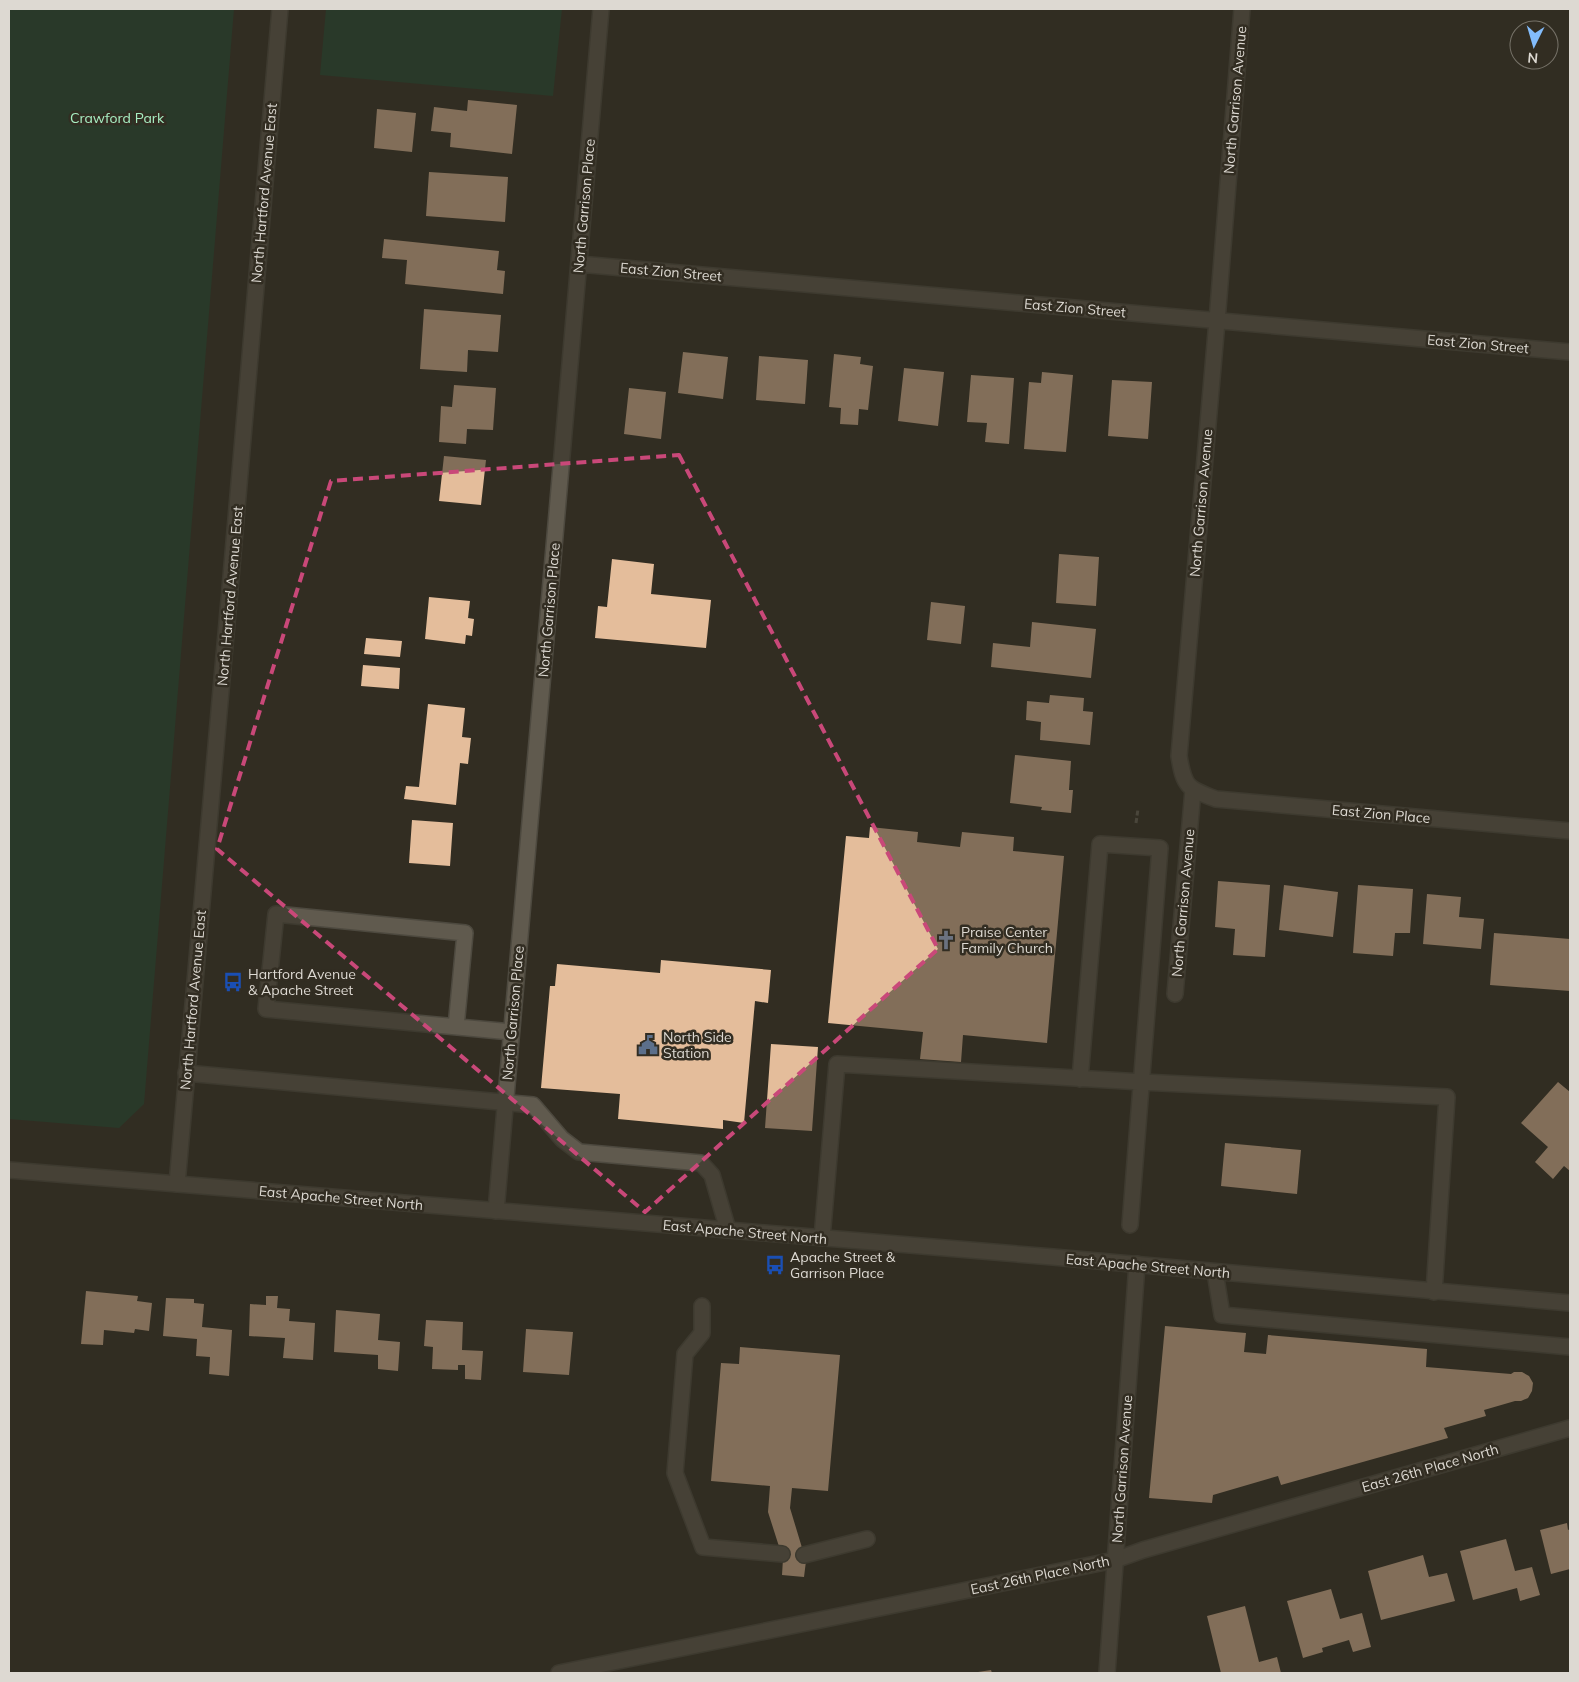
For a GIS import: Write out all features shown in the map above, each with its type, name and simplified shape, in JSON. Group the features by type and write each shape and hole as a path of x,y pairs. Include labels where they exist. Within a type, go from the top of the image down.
{"street":[{"name":"North Hartford Avenue East","path":"177,1184 280,9"},
{"name":"North Garrison Place","path":"496,1211 601,9"},
{"name":"North Garrison Avenue","path":"1175,994 1193,790 1183,778 1179,756 1242,9"},
{"name":"East Zion Street","path":"579,264 1570,352"},
{"name":"East Zion Place","path":"1193,790 1216,799 1570,831"},
{"name":"North Garrison Avenue","path":"1080,1079 1100,844 1160,848 1130,1225"},
{"path":"456,1027 465,933 276,914 266,1009 456,1027 511,1032"},
{"path":"822,1238 837,1064 1080,1079 1447,1096 1434,1292"},
{"path":"186,1073 533,1105 562,1139 580,1152 701,1163 712,1175 728,1230"},
{"name":"East Apache Street North","path":"9,1170 1137,1264 1570,1303"},
{"name":"North Garrison Avenue","path":"1106,1673 1137,1264"},
{"path":"1215,1272 1222,1315 1570,1347"},
{"path":"702,1306 702,1333 685,1354 676,1473 703,1547 782,1554"},
{"name":"East 26th Place North","path":"559,1673 1115,1560 1143,1550 1570,1428"},
{"path":"804,1555 867,1539"}],"highlighted area":[{"path":"679,455 938,949 645,1212 217,849 331,481"}],"green space":[{"name":"Crawford Park","path":"9,9 234,9 144,1104 119,1128 9,1119"},
{"path":"326,9 562,9 553,96 320,75"}],"building":[{"path":"468,100 517,105 512,154 450,147 451,133 431,131 434,107 467,111"},
{"path":"377,109 416,113 412,152 374,148"},
{"path":"429,172 508,177 505,222 426,216"},
{"path":"384,239 499,251 497,270 505,271 503,294 405,284 407,260 382,258"},
{"path":"424,309 501,315 498,352 468,350 467,372 420,369"},
{"path":"683,352 728,357 723,399 678,393"},
{"path":"834,354 861,357 860,364 873,366 868,410 859,409 858,425 840,424 841,408 829,407"},
{"path":"759,356 808,360 805,404 756,400"},
{"path":"904,368 944,372 938,426 898,421"},
{"path":"1042,372 1073,375 1066,452 1024,449 1029,382 1041,383"},
{"path":"971,375 1014,378 1009,444 985,442 987,423 967,422"},
{"path":"1112,380 1152,382 1148,439 1108,436"},
{"path":"454,385 496,388 493,430 467,429 466,444 439,442 441,406 452,407"},
{"path":"629,388 666,392 661,439 624,434"},
{"path":"444,456 486,460 481,505 439,501"},
{"path":"1059,554 1099,557 1096,606 1056,603"},
{"path":"612,559 654,564 651,594 711,600 706,648 595,638 598,606 607,607"},
{"path":"429,597 470,601 468,618 474,619 472,636 466,635 465,644 425,639"},
{"path":"931,602 965,606 961,644 927,640"},
{"path":"1032,622 1096,629 1091,678 991,667 993,643 1030,647"},
{"path":"366,638 402,641 400,657 364,654"},
{"path":"363,665 400,668 399,689 361,686"},
{"path":"1050,695 1084,698 1083,711 1093,712 1090,745 1040,740 1041,722 1026,720 1027,701 1049,703"},
{"path":"428,704 465,708 462,737 471,738 468,764 460,763 456,805 404,799 406,786 419,787"},
{"path":"1015,755 1071,761 1069,790 1073,790 1071,813 1041,810 1042,807 1010,803"},
{"path":"412,820 453,823 450,866 409,863"},
{"name":"Praise Center Family Church","path":"870,827 918,832 917,842 960,847 962,832 1014,837 1013,851 1064,856 1047,1043 963,1035 961,1062 920,1059 923,1032 828,1023 846,836 869,838"},
{"path":"1218,881 1270,885 1265,957 1233,955 1235,929 1215,927"},
{"path":"1284,885 1338,892 1333,937 1279,930"},
{"path":"1358,885 1413,889 1410,933 1395,933 1393,956 1353,953"},
{"path":"1427,894 1461,897 1459,917 1484,919 1481,949 1423,944"},
{"path":"1494,933 1570,939 1570,991 1490,985"},
{"name":"North Side Station","path":"661,960 771,970 768,1003 755,1001 744,1123 723,1120 723,1129 618,1119 620,1094 541,1088 550,986 555,986 557,964 660,973"},
{"path":"771,1044 818,1047 812,1131 765,1128"},
{"path":"1558,1082 1570,1092 1570,1171 1564,1166 1553,1179 1535,1162 1548,1147 1521,1123"},
{"path":"1225,1143 1301,1150 1297,1194 1221,1186"},
{"path":"86,1291 138,1296 137,1301 152,1303 149,1331 135,1329 134,1333 104,1330 103,1345 81,1344"},
{"path":"266,1296 278,1296 277,1308 290,1309 289,1321 315,1323 313,1360 283,1358 285,1338 249,1336 250,1304 266,1305"},
{"path":"166,1298 194,1299 194,1303 204,1304 202,1327 232,1330 229,1376 209,1374 210,1357 196,1356 197,1339 163,1336"},
{"path":"336,1310 380,1314 378,1340 400,1342 398,1371 378,1369 378,1355 334,1352"},
{"path":"426,1320 463,1322 462,1350 483,1351 481,1380 465,1379 465,1365 458,1365 458,1370 432,1369 433,1347 424,1346"},
{"path":"1165,1326 1246,1333 1244,1352 1266,1354 1268,1335 1427,1349 1426,1367 1511,1374 1522,1372 1529,1376 1533,1383 1532,1391 1528,1398 1521,1401 1484,1410 1486,1416 1444,1428 1448,1438 1281,1485 1278,1476 1213,1495 1212,1503 1149,1498"},
{"path":"526,1329 573,1332 569,1375 523,1372"},
{"path":"740,1347 840,1355 828,1491 792,1488 790,1508 806,1561 804,1577 782,1575 783,1559 768,1512 770,1486 711,1481 721,1363 739,1364"},
{"path":"1567,1523 1568,1530 1570,1529 1570,1569 1551,1574 1540,1530"},
{"path":"1506,1539 1515,1571 1532,1567 1540,1595 1520,1601 1517,1588 1473,1600 1460,1551"},
{"path":"1423,1555 1429,1577 1447,1573 1455,1601 1381,1620 1368,1571"},
{"path":"1331,1589 1340,1619 1362,1613 1371,1647 1353,1652 1349,1640 1322,1648 1323,1652 1303,1658 1287,1601"},
{"path":"1245,1606 1259,1662 1277,1657 1281,1673 1221,1673 1207,1616"},
{"path":"991,1670 992,1673 978,1673 978,1672"}],"place":[{"name":"Praise Center Family Church","path":"946,940"},
{"name":"Hartford Avenue & Apache Street","path":"233,982"},
{"name":"North Side Station","path":"648,1045"},
{"name":"Apache Street & Garrison Place","path":"775,1265"}]}
